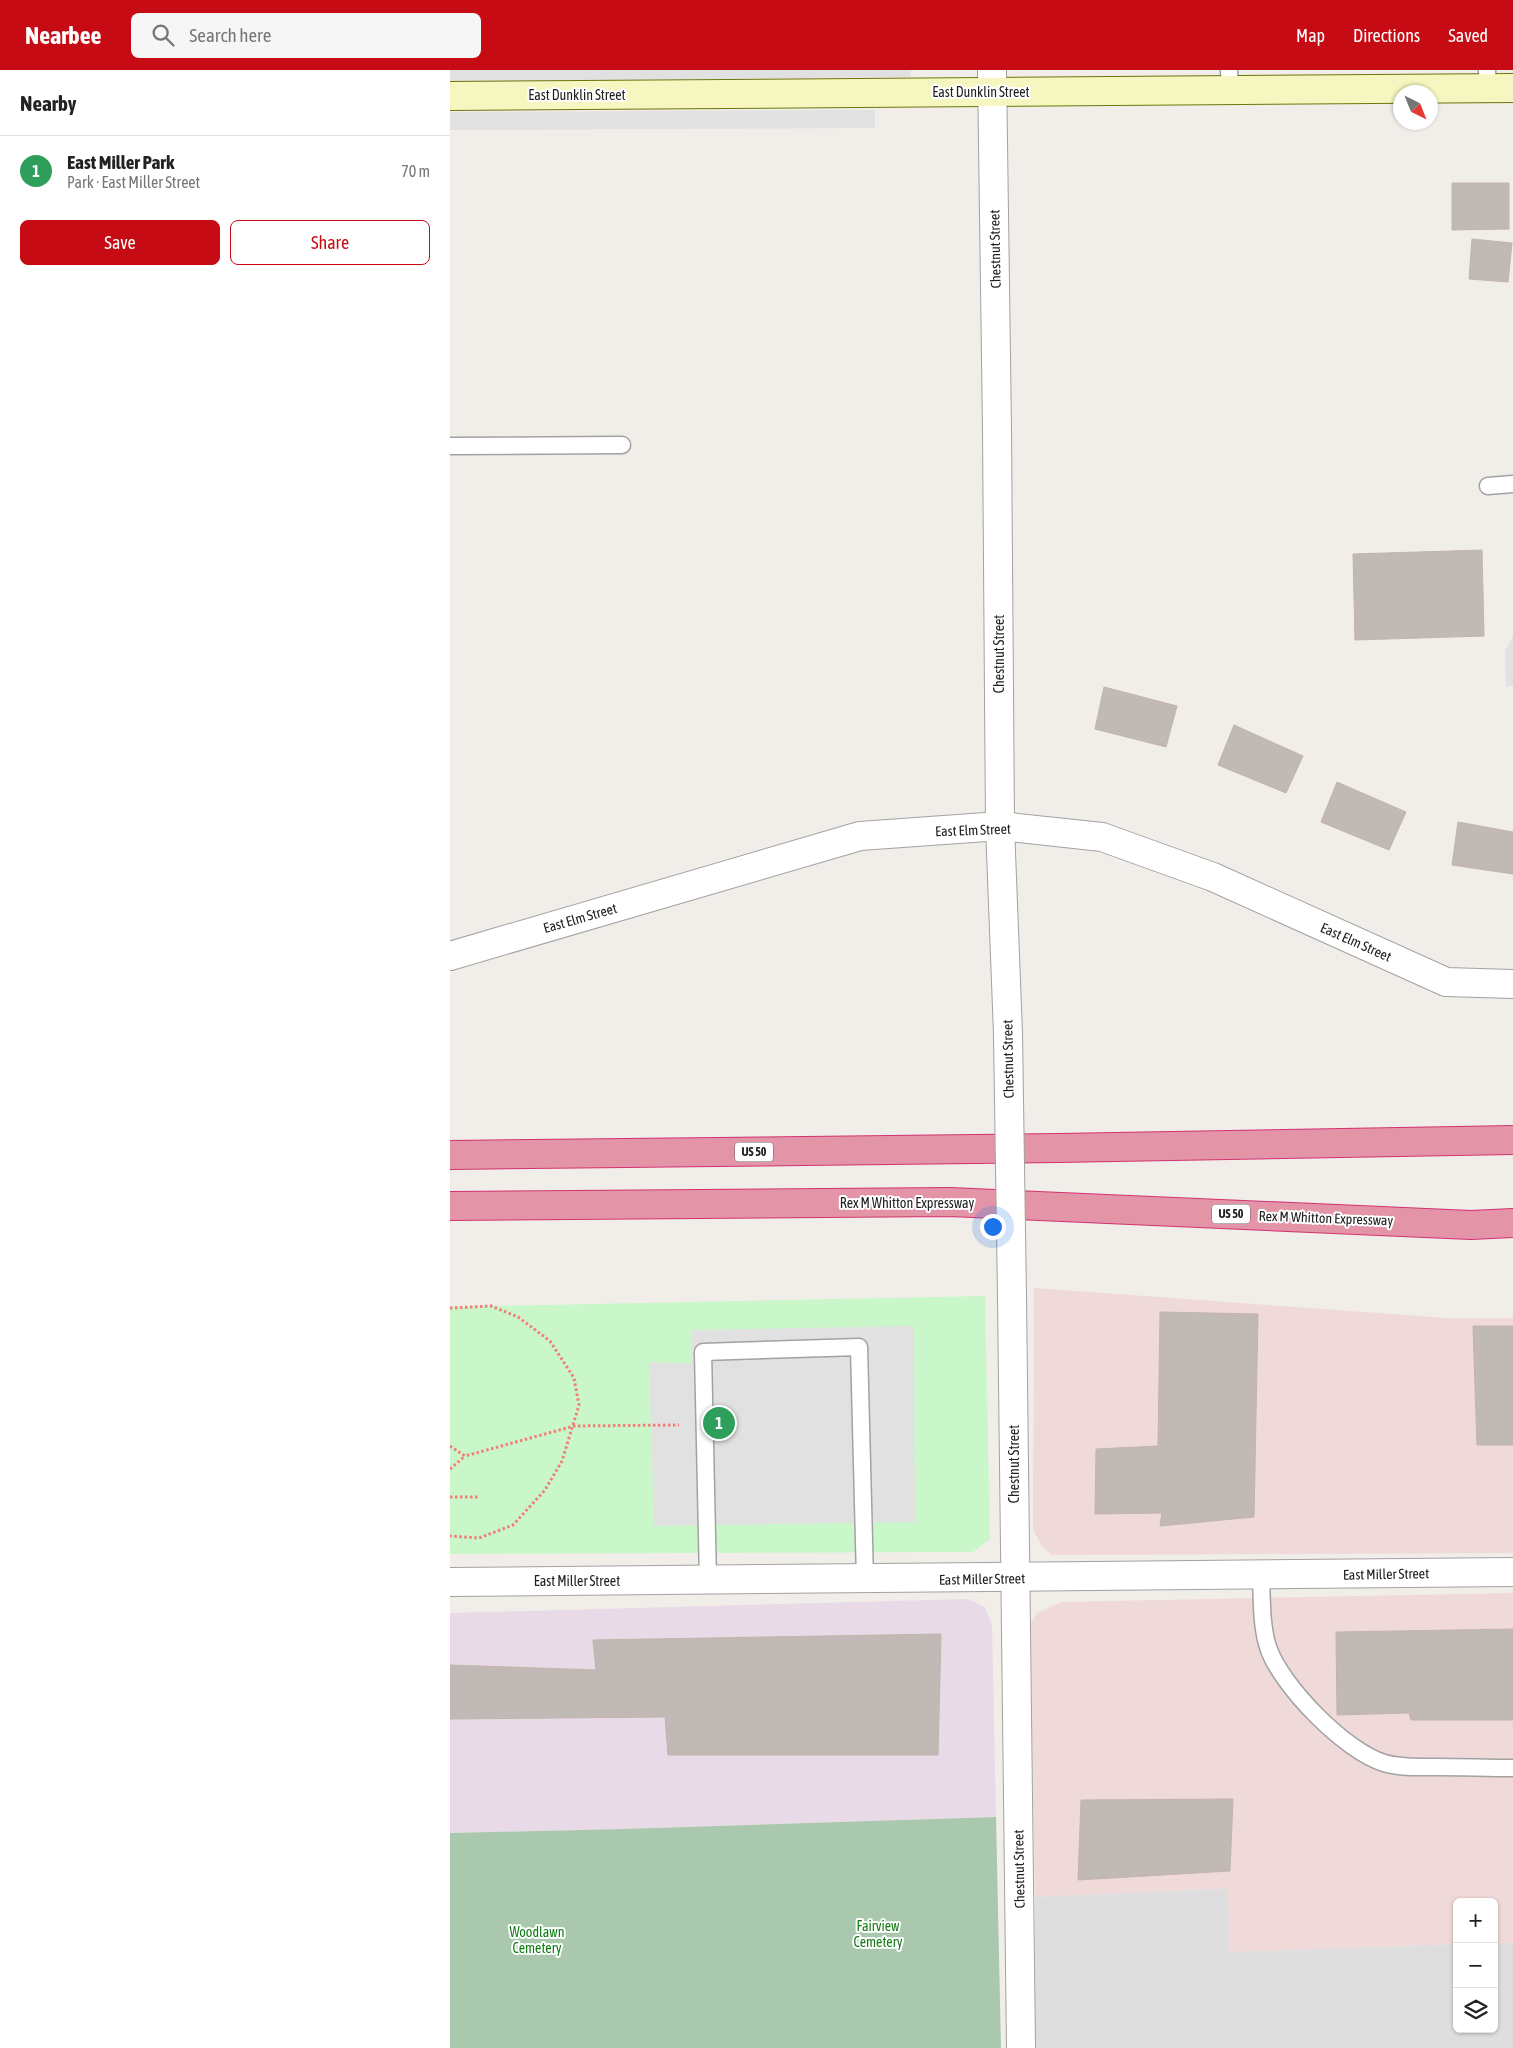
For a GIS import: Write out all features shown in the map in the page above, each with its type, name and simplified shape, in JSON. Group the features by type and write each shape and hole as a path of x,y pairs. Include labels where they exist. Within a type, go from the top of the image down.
{"highway":[{"path":"1463,1141 1513,1131"},
{"name":"US 50","path":"450,1155 1068,1148 1513,1140"},
{"name":"Rex M Whitton Expressway","path":"450,1206 950,1202 1471,1225 1513,1222"},
{"path":"1471,1225 1513,1232"}],"main road":[{"name":"East Dunklin Street","path":"450,96 993,81 1496,82"}],"street":[{"name":"Chestnut Street","path":"993,81 998,429 1000,826 1008,1034 1021,2048"},
{"name":"East Elm Street","path":"450,956 860,836 1000,826 1102,838 1213,877 1446,982 1513,984"},
{"name":"East Miller Street","path":"450,1582 865,1580 1513,1572"}],"lane":[{"path":"450,446 622,445"},
{"path":"1488,486 1513,484"},
{"path":"708,1581 703,1352 859,1347 865,1580"},
{"path":"1261,1576 1263,1618 1268,1647 1277,1665 1298,1695 1328,1726 1355,1748 1383,1763 1406,1767 1513,1768"}],"path":[{"path":"450,1308 492,1306 518,1317 550,1341 574,1378 579,1405 562,1460 545,1490 513,1525 479,1538 450,1536"},
{"path":"450,1469 465,1456 574,1426 705,1425"},
{"path":"450,1446 465,1456"},
{"path":"450,1497 478,1497"}],"shaded area":[{"path":"450,70 911,70 910,77 450,82"},
{"path":"875,110 875,128 450,130 450,112"},
{"path":"1513,636 1513,685 1506,687 1505,651"},
{"path":"1034,1288 1447,1318 1513,1318 1513,1553 1052,1555 1042,1546 1033,1530"},
{"path":"914,1326 915,1522 654,1526 649,1362 692,1364 691,1330"},
{"path":"1513,1593 1513,1942 1498,1943 1498,1898 1453,1898 1453,1944 1229,1952 1228,1888 1035,1897 1030,1625 1037,1613 1061,1602"},
{"path":"968,1599 985,1607 992,1625 996,1817 450,1833 450,1613"},
{"path":"1229,1888 1230,1952 1453,1944 1453,2033 1498,2033 1498,1943 1513,1942 1513,2048 1035,2048 1035,1897"}],"green space":[{"path":"985,1296 990,1539 973,1552 450,1554 450,1307"},
{"name":"Fairview Cemetery","path":"996,1817 1001,2048 450,2048 450,1833"}],"building":[{"path":"1452,183 1509,183 1509,229 1452,230"},
{"path":"1472,239 1512,243 1508,282 1469,279"},
{"path":"1482,550 1484,636 1355,640 1353,554"},
{"path":"1104,687 1177,706 1166,747 1095,729"},
{"path":"1234,725 1303,756 1286,793 1218,765"},
{"path":"1337,782 1406,812 1389,850 1321,822"},
{"path":"1458,822 1513,832 1513,874 1452,865"},
{"path":"1160,1312 1258,1314 1254,1517 1160,1526 1162,1513 1095,1514 1096,1449 1158,1446"},
{"path":"1473,1326 1513,1326 1513,1445 1477,1445"},
{"path":"1513,1629 1513,1720 1411,1720 1409,1713 1337,1715 1336,1632"},
{"path":"941,1634 938,1755 668,1755 665,1717 450,1719 450,1665 596,1670 593,1640"},
{"path":"1233,1799 1230,1871 1078,1880 1081,1800"}],"place":[{"name":"East Miller Park","path":"719,1423"}],"park label":[{"name":"Woodlawn Cemetery","path":"537,1940"}]}
